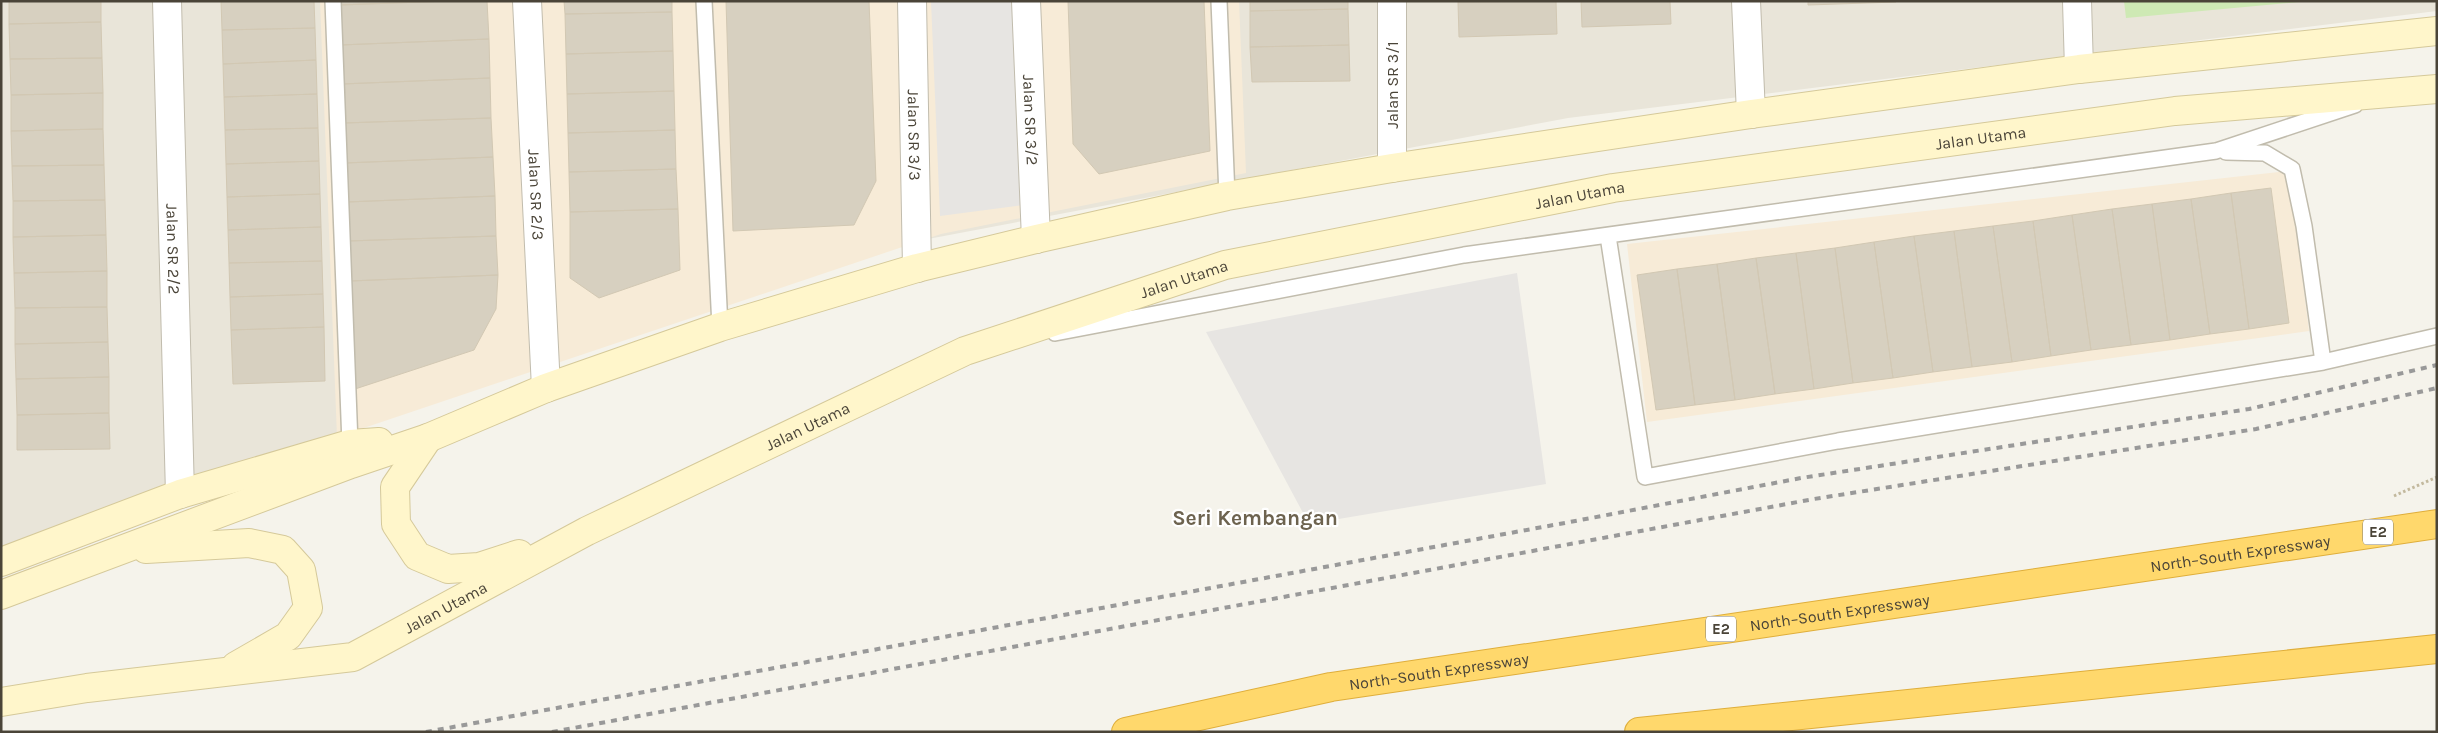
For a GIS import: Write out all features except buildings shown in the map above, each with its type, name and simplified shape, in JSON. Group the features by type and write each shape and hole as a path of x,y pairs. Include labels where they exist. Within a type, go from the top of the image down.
{"highway":[{"name":"North–South Expressway","path":"1126,732 1331,687 2437,524"},
{"path":"1638,732 2437,649"}],"street":[{"name":"Jalan SR 2/2","path":"167,1 180,494"},
{"name":"Jalan SR 2/3","path":"527,1 546,388"},
{"name":"Jalan SR 3/3","path":"912,1 918,268"},
{"name":"Jalan SR 3/2","path":"1026,1 1036,239"},
{"name":"Jalan SR 3/1","path":"1392,1 1392,168"},
{"path":"1746,1 1751,114"},
{"path":"2077,1 2079,69"},
{"path":"1,595 351,464 428,438 546,388 720,328 918,268 1036,239 1227,196 1392,168 1751,114 2079,69 2437,30"},
{"name":"Jalan Utama","path":"1,702 87,688 353,657 587,532 965,351 1225,265 1613,188 2175,111 2437,89"},
{"path":"1,562 180,494 350,444 428,438"},
{"path":"428,438 395,487 396,524 417,556 448,569 479,566 587,532"},
{"path":"120,551 249,543 283,550 301,570 308,608 288,636 226,671"}],"lane":[{"path":"333,1 350,444"},
{"path":"704,1 720,328"},
{"path":"1219,1 1227,196"},
{"path":"2216,151 2394,92"},
{"path":"965,351 1464,255 2216,151 2265,153 2292,168 2304,226 2323,362"},
{"path":"1608,236 1645,477 1838,441 2323,362 2437,336"}],"shaded area":[{"path":"1,1 2437,1 2437,11 1568,118 891,246 743,291 1,556"},
{"path":"320,1 1239,1 1246,173 941,234 337,437"},
{"path":"931,1 1017,1 1023,205 940,216"},
{"path":"2289,171 2309,331 1647,422 1627,244"},
{"path":"1517,273 1546,484 1309,524 1206,332"}],"green space":[{"path":"2124,1 2309,1 2126,18"}],"railway":[{"path":"426,732 1801,478 2249,409 2437,365"},
{"path":"552,732 1814,499 2256,429 2437,388"}],"district":[{"name":"Seri Kembangan","path":"1255,518"}]}
